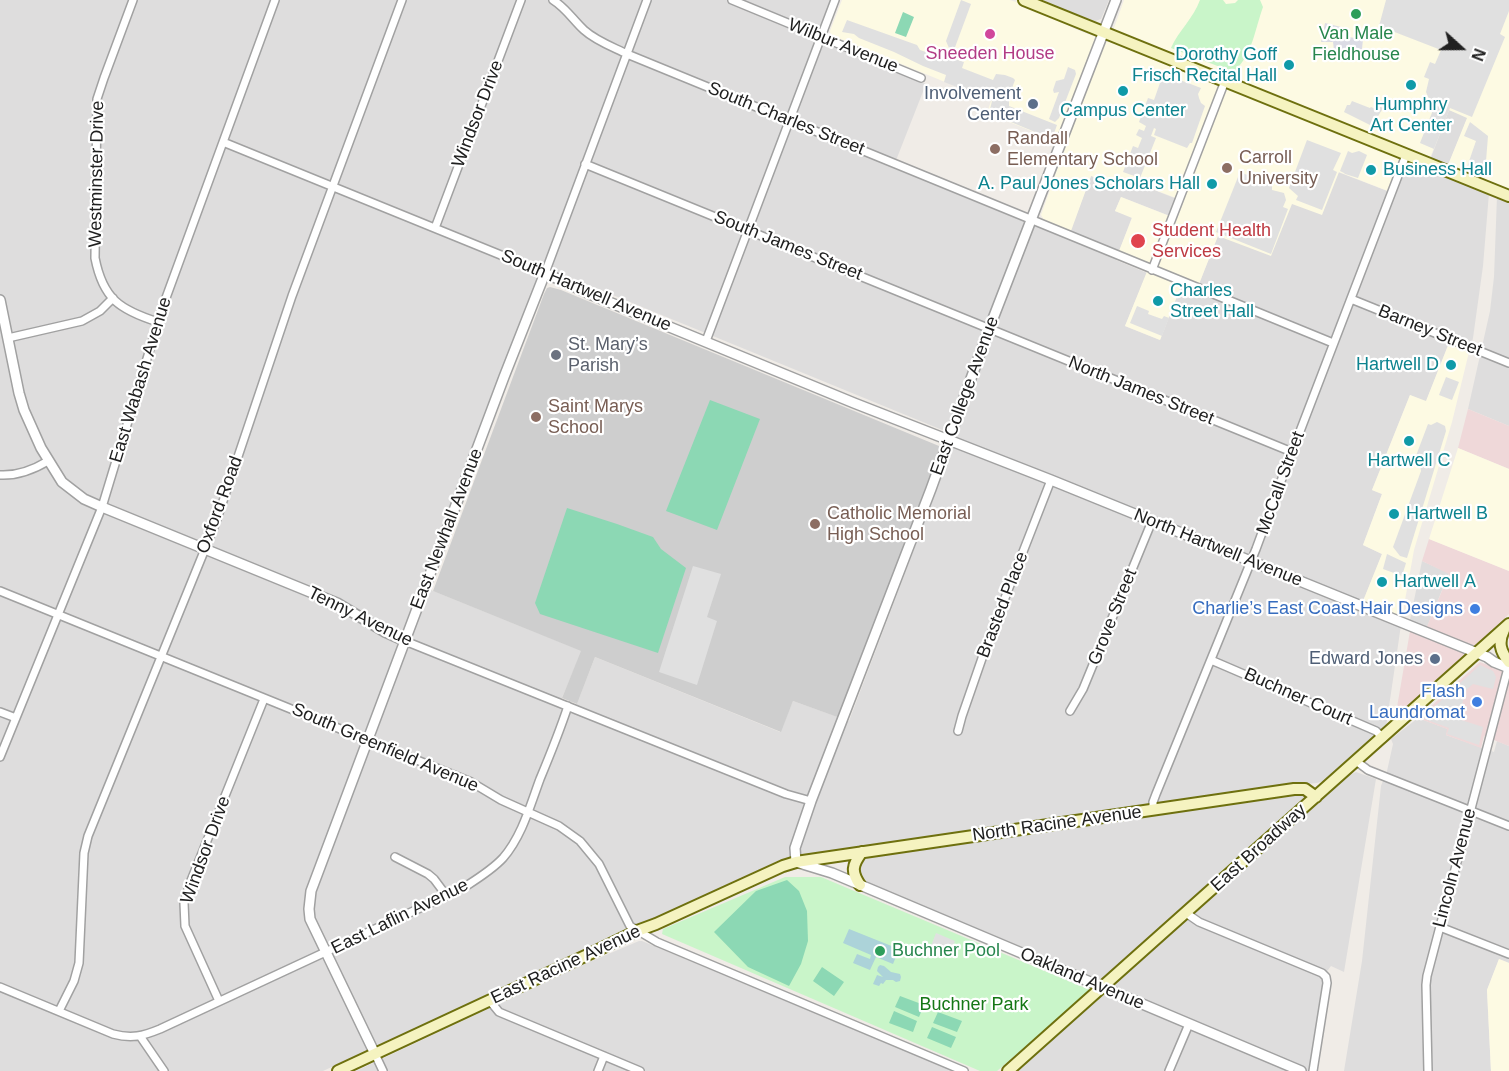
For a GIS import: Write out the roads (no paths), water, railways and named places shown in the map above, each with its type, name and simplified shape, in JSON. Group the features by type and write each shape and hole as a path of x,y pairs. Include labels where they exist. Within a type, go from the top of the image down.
{"main road":[{"path":"1023,0 1509,196"},
{"path":"1507,626 1499,644 1509,666"},
{"name":"East Broadway","path":"1008,1071 1356,761 1482,655 1507,626"},
{"name":"North Racine Avenue","path":"796,862 1294,789 1305,789 1316,797"},
{"path":"860,885 854,871 862,852"},
{"name":"East Racine Avenue","path":"338,1071 638,931 796,862"}],"street":[{"name":"Westminster Drive","path":"133,0 104,78 97,104 95,258 104,288 113,298 123,308 134,314 158,322"},
{"name":"East Wabash Avenue","path":"0,757 102,507 158,322 276,0"},
{"name":"Oxford Road","path":"59,1011 74,981 79,963 84,853 88,836 205,549 292,296 402,0"},
{"name":"Windsor Drive","path":"435,228 521,0"},
{"name":"South Charles Street","path":"553,0 592,36 627,54 1333,343"},
{"name":"East Newhall Avenue","path":"375,1054 310,919 311,891 647,0"},
{"name":"Wilbur Avenue","path":"732,0 921,78"},
{"path":"706,342 835,0"},
{"name":"East College Avenue","path":"796,862 795,848 811,801 1116,0"},
{"path":"1152,270 1225,81"},
{"name":"South Hartwell Avenue","path":"223,142 949,440"},
{"name":"McCall Street","path":"1153,810 1156,794 1251,561 1406,155"},
{"name":"South James Street","path":"585,164 989,329"},
{"path":"8,338 82,321 100,311 113,298"},
{"name":"Barney Street","path":"1351,299 1509,363"},
{"name":"Tenny Avenue","path":"0,300 24,410 31,427 62,482 84,499 337,603 385,632 786,794 811,801"},
{"name":"North James Street","path":"989,329 1292,452"},
{"name":"North Hartwell Avenue","path":"949,440 1482,655 1496,657 1509,666"},
{"path":"0,475 21,474 37,468 48,460"},
{"name":"Brasted Place","path":"958,731 987,644 1051,480"},
{"name":"Grove Street","path":"1070,711 1083,689 1152,521"},
{"name":"South Greenfield Avenue","path":"0,591 471,782 501,800 559,826 580,841 599,864 630,926 638,931 657,942 964,1071"},
{"name":"Buchner Court","path":"1211,660 1376,731 1383,738"},
{"name":"Lincoln Avenue","path":"1428,1071 1426,984 1509,666"},
{"name":"Windsor Drive","path":"219,1001 185,926 184,903 264,699"},
{"name":"East Laflin Avenue","path":"140,1036 160,1029 326,952 479,878 502,859 519,834 567,706"},
{"path":"0,712 16,718"},
{"path":"1356,761 1368,770 1509,826"},
{"path":"395,857 428,874 446,895"},
{"name":"Oakland Avenue","path":"796,862 832,873 1301,1071"},
{"path":"1186,913 1199,922 1322,973 1326,977 1327,983 1313,1071"},
{"path":"1440,927 1509,954"},
{"path":"0,987 123,1037 140,1036 164,1071"},
{"path":"490,1001 499,1012 640,1071"},
{"path":"1169,1071 1188,1024"},
{"path":"375,1054 383,1071"},
{"path":"598,1071 604,1056"}],"water":[{"name":"Buchner Pool","path":"849,929 899,949 893,964 876,957 870,970 853,963 857,954 870,959 871,955 843,943"},
{"path":"880,965 891,972 900,974 900,981 886,980 879,986 873,984 877,975 883,977 877,971"}],"place":[{"name":"Van Male Fieldhouse","path":"1356,14"},
{"name":"Sneeden House","path":"990,34"},
{"name":"Dorothy Goff Frisch Recital Hall","path":"1289,65"},
{"name":"Humphry Art Center","path":"1411,85"},
{"name":"Campus Center","path":"1123,91"},
{"name":"Involvement Center","path":"1033,104"},
{"name":"Randall Elementary School","path":"995,149"},
{"name":"Carroll University","path":"1227,168"},
{"name":"Business Hall","path":"1371,170"},
{"name":"A. Paul Jones Scholars Hall","path":"1212,184"},
{"name":"Student Health Services","path":"1138,241"},
{"name":"Charles Street Hall","path":"1158,301"},
{"name":"St. Mary’s Parish","path":"556,355"},
{"name":"Hartwell D","path":"1451,365"},
{"name":"Saint Marys School","path":"536,417"},
{"name":"Hartwell C","path":"1409,441"},
{"name":"Hartwell B","path":"1394,514"},
{"name":"Catholic Memorial High School","path":"815,524"},
{"name":"Hartwell A","path":"1382,582"},
{"name":"Charlie’s East Coast Hair Designs","path":"1475,609"},
{"name":"Edward Jones","path":"1435,659"},
{"name":"Flash Laundromat","path":"1477,702"},
{"name":"Buchner Pool","path":"880,951"}],"park label":[{"name":"Buchner Park","path":"974,1005"}]}
